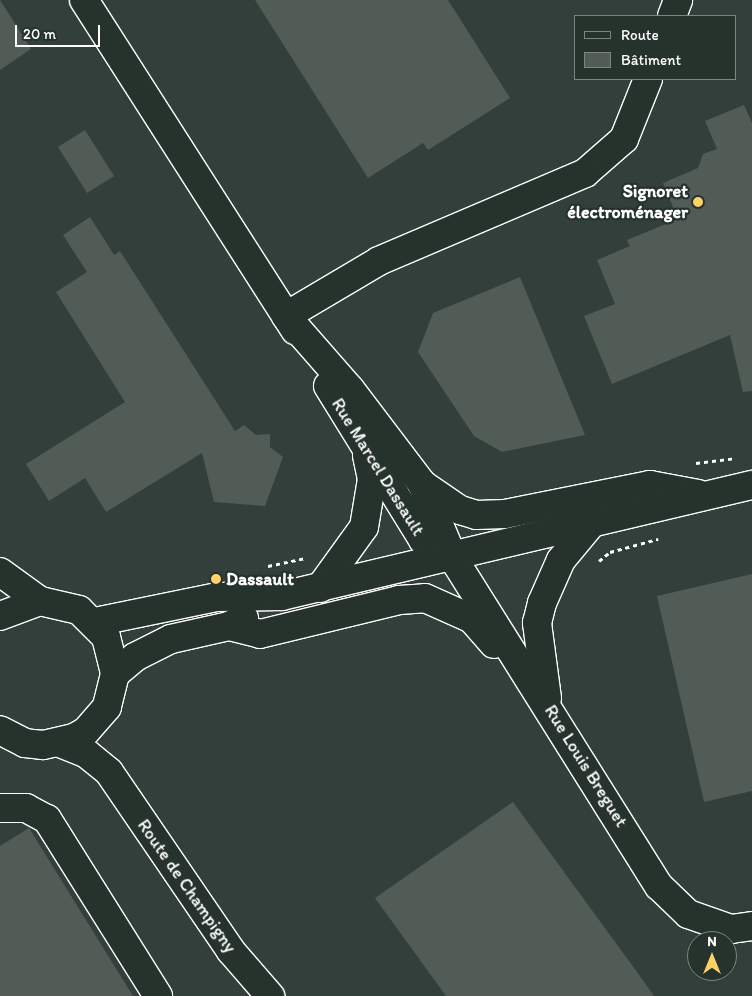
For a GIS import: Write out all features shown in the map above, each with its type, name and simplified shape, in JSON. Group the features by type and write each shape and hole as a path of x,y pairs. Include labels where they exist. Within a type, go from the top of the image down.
{"street":[{"name":"Rue Marcel Dassault","path":"84,0 286,316 423,540 453,558"},
{"path":"672,15 678,0"},
{"path":"286,316 379,261 586,173 624,139 648,80"},
{"name":"Rue Marcel Dassault","path":"286,316 350,389 422,484 453,558"},
{"path":"320,588 364,527 372,478 364,445"},
{"path":"422,484 460,510 476,515 505,514 650,485 707,496"},
{"path":"94,622 218,597 282,596 453,558 752,485"},
{"path":"548,704 537,623 542,603 561,560 591,524"},
{"name":"Rue Louis Breguet","path":"453,558 548,704 659,886 688,914 731,929 752,926"},
{"path":"0,572 40,601"},
{"path":"115,674 135,657 171,639 230,626 282,596"},
{"path":"230,626 260,634 399,600 425,598 472,620 518,676 548,704"},
{"path":"0,616 40,601 60,602 94,622 106,637 115,674 113,691 97,721 86,731 60,743 25,742 0,730"},
{"name":"Route de Champigny","path":"97,721 109,772"},
{"name":"Route de Champigny","path":"60,743 87,754 109,772 231,951 270,996"},
{"path":"0,808 26,808 47,819 158,996"}],"path":[{"path":"595,564 610,552 666,536"},
{"path":"259,568 314,554"}],"shaded area":[{"path":"0,0 752,0 752,996 0,996"}],"building":[{"path":"0,0 31,49 0,70"},
{"path":"255,0 448,0 510,98 428,150 423,143 368,178"},
{"path":"744,105 752,123 752,391 743,392 730,335 612,384 584,316 615,304 597,260 630,246 627,240 678,219 663,183 698,168 703,154 717,149 705,121"},
{"path":"85,130 114,176 87,193 58,147"},
{"path":"90,217 114,255 120,251 235,431 244,425 256,435 270,434 270,447 283,457 265,506 214,502 202,453 106,512 85,478 49,501 26,464 125,402 56,292 87,272 63,235"},
{"path":"520,277 585,435 502,452 474,436 418,352 433,313"},
{"path":"752,574 752,791 704,802 657,596"},
{"path":"513,802 654,996 446,996 375,898"},
{"path":"29,828 133,996 0,996 0,846"}],"place":[{"name":"Signoret électroménager","path":"698,202"},
{"name":"Dassault","path":"216,579"}]}
